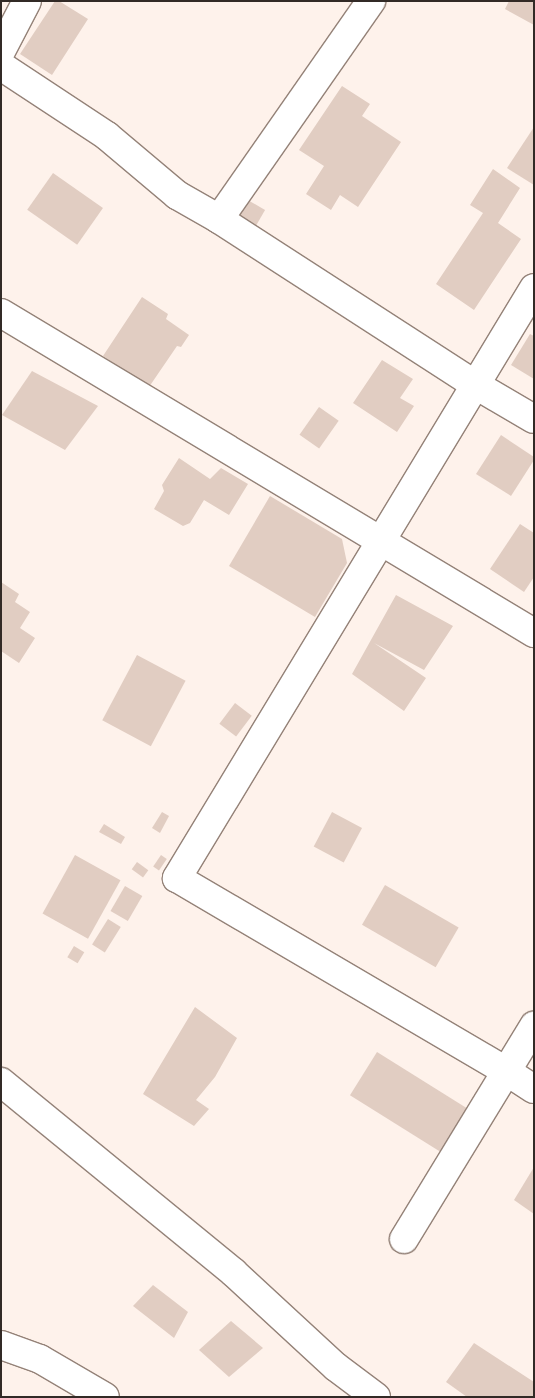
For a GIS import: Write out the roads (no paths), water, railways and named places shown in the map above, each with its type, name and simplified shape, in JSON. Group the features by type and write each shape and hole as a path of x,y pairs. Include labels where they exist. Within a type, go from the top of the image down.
{"street":[{"path":"1,51 27,1"},
{"path":"219,219 371,1"},
{"path":"1,66 107,136 178,195 219,219 474,384 534,419"},
{"path":"534,288 176,878 534,1089"},
{"path":"1,313 534,633"},
{"path":"404,1239 534,1026"},
{"path":"1,1082 234,1272 336,1367 376,1397"},
{"path":"1,1345 40,1359 105,1397"}]}
